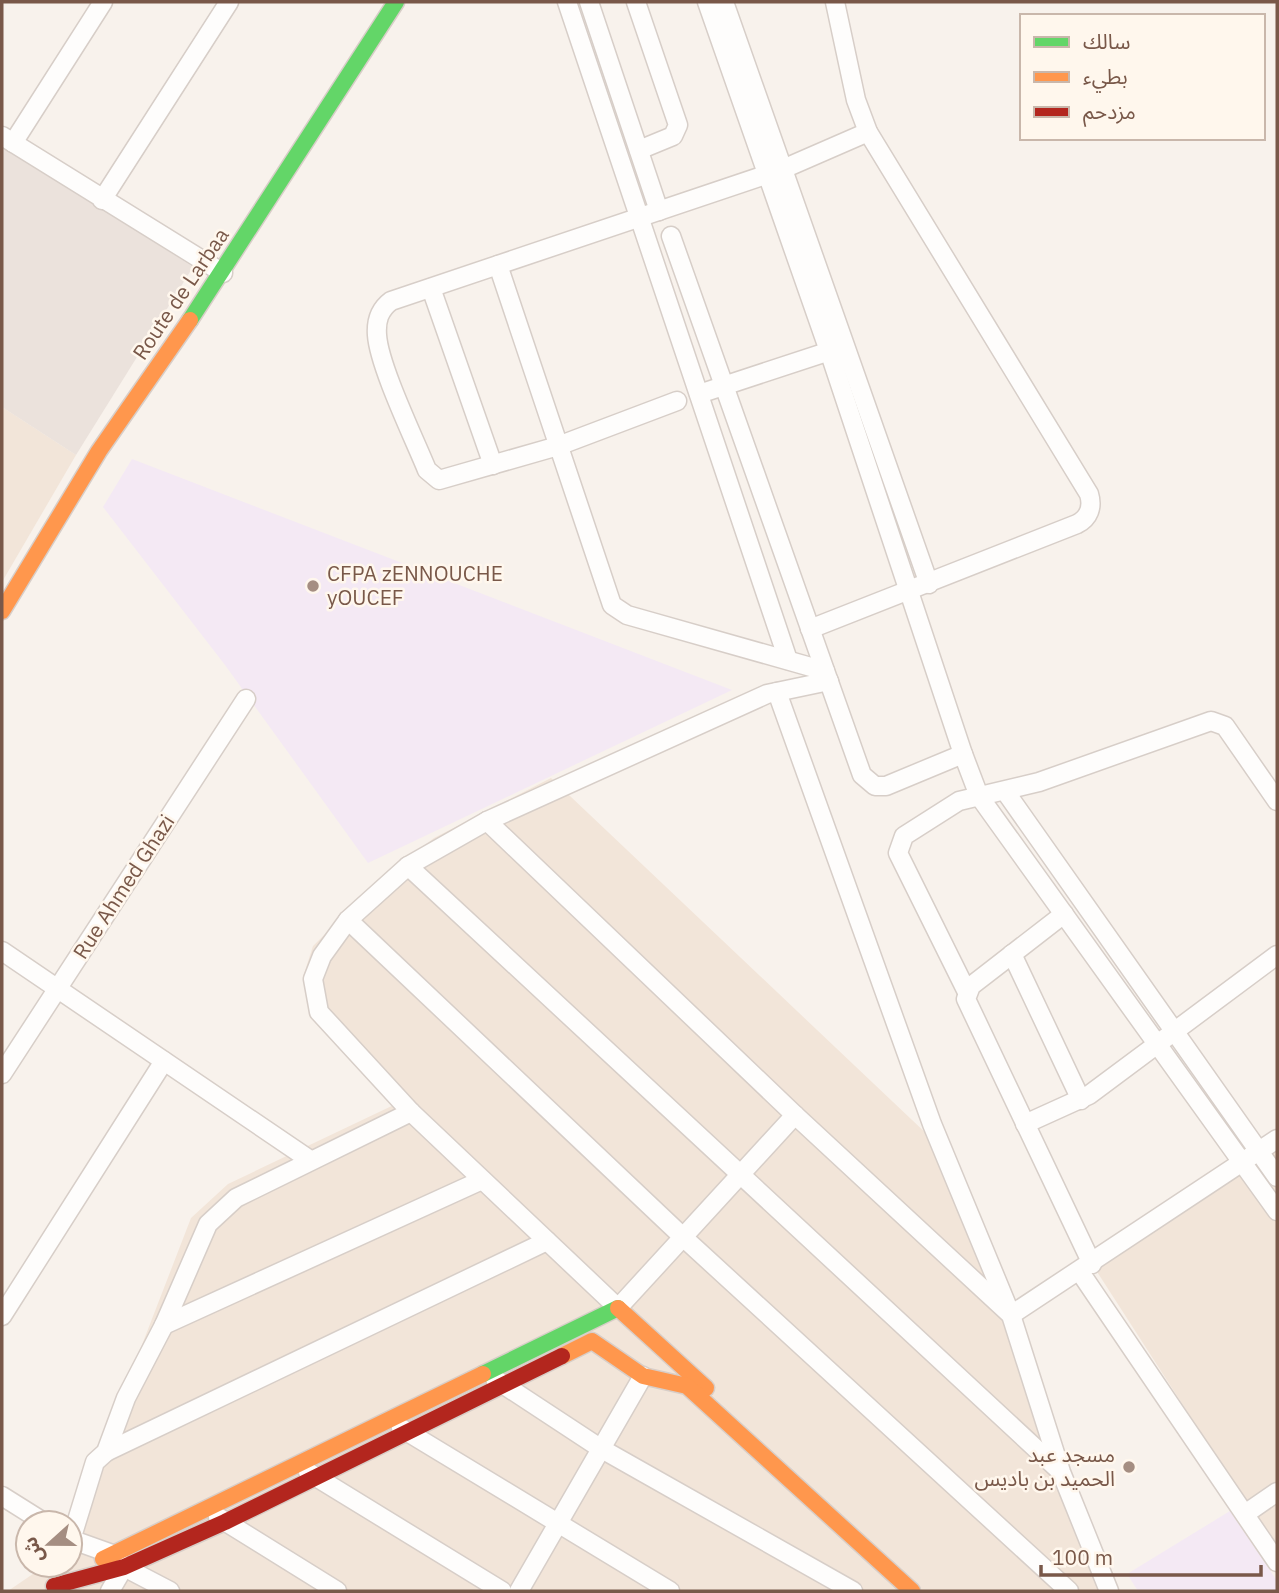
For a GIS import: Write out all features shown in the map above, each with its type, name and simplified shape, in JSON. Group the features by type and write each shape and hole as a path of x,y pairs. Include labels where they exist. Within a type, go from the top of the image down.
{"street":[{"path":"103,2 8,140 223,273"},
{"path":"102,200 229,2"},
{"name":"Route de Larbaa","path":"2,611 99,451 223,273 258,213 396,2"},
{"path":"567,2 788,660"},
{"path":"589,2 659,211"},
{"path":"636,2 678,125 673,136 639,150"},
{"path":"707,2 775,172 837,348 929,584"},
{"path":"724,2 775,172"},
{"path":"810,629 1082,522 1090,512 1091,500 868,132 854,92 835,2"},
{"path":"677,401 558,446 443,480 432,477 382,356 377,334 383,308 391,302 431,288 775,172 868,132"},
{"path":"671,236 860,770 870,783 886,786 963,754"},
{"path":"498,265 605,589 616,610 788,660 827,676"},
{"path":"431,288 493,466"},
{"path":"699,394 837,348"},
{"path":"837,348 908,591 979,796 1277,1211"},
{"path":"827,676 777,692 487,821 408,866 348,920 322,956 313,979 319,1012 411,1112 618,1308 930,1591"},
{"path":"777,692 932,1124 1011,1315 1061,1472 1109,1591"},
{"name":"Rue Ahmed Ghazi","path":"2,1074 246,699"},
{"path":"1277,802 1225,726 1216,721 1005,791 979,796 944,808 904,836 898,848 967,992 967,1003 1025,1124 1086,1268 1277,1562"},
{"path":"1005,791 1277,1177"},
{"path":"487,821 1011,1315"},
{"path":"408,866 1061,1472"},
{"path":"967,992 1064,914"},
{"path":"348,920 684,1238 1069,1591"},
{"path":"2,951 310,1160"},
{"path":"1012,954 1081,1100"},
{"path":"1025,1124 1081,1100 1277,955"},
{"path":"2,1316 164,1061"},
{"path":"106,1452 126,1398 164,1325 208,1224 236,1198 411,1112"},
{"path":"110,1591 118,1561 205,1509 618,1308 796,1115"},
{"path":"1011,1315 1086,1268 1277,1139"},
{"path":"164,1325 482,1180"},
{"path":"81,1509 95,1462 106,1452 547,1241"},
{"path":"618,1308 627,1328 912,1591"},
{"path":"50,1588 225,1522 592,1341 643,1376 687,1385"},
{"path":"485,1371 600,1448 853,1591"},
{"path":"519,1591 643,1376"},
{"path":"390,1419 408,1433 670,1591"},
{"path":"298,1465 502,1591"},
{"path":"1245,1514 1277,1492"},
{"path":"2,1496 23,1509"},
{"path":"205,1509 337,1591"},
{"path":"84,1546 118,1561 170,1591"}],"shaded area":[{"path":"2,144 193,267 76,455 2,407"},
{"path":"2,407 76,455 2,582"},
{"name":"CFPA zENNOUCHE yOUCEF","path":"132,459 732,690 368,863 225,665 103,507"},
{"path":"551,778 949,1155 1117,1591 8,1591 26,1579 84,1579 84,1509 78,1509 191,1218 228,1184 398,1103 314,1020 303,977 313,946 384,876 434,838"},
{"path":"1277,1149 1277,1551 1092,1264"},
{"path":"1230,1511 1277,1581 1277,1591 1138,1591 1127,1574"}],"traffic: fast":[{"path":"190,320 396,2"},
{"path":"483,1374 618,1308"}],"traffic: slow":[{"path":"2,611 99,451 190,320"},
{"path":"618,1308 706,1388"},
{"path":"562,1356 592,1341 643,1376 687,1386 912,1591"},
{"path":"103,1559 483,1374"}],"traffic: jam":[{"path":"54,1586 124,1567 225,1522 562,1356"}],"place":[{"name":"CFPA zENNOUCHE yOUCEF","path":"313,586"},
{"name":"مسجد عبد الحميد بن باديس","path":"1129,1467"}]}
